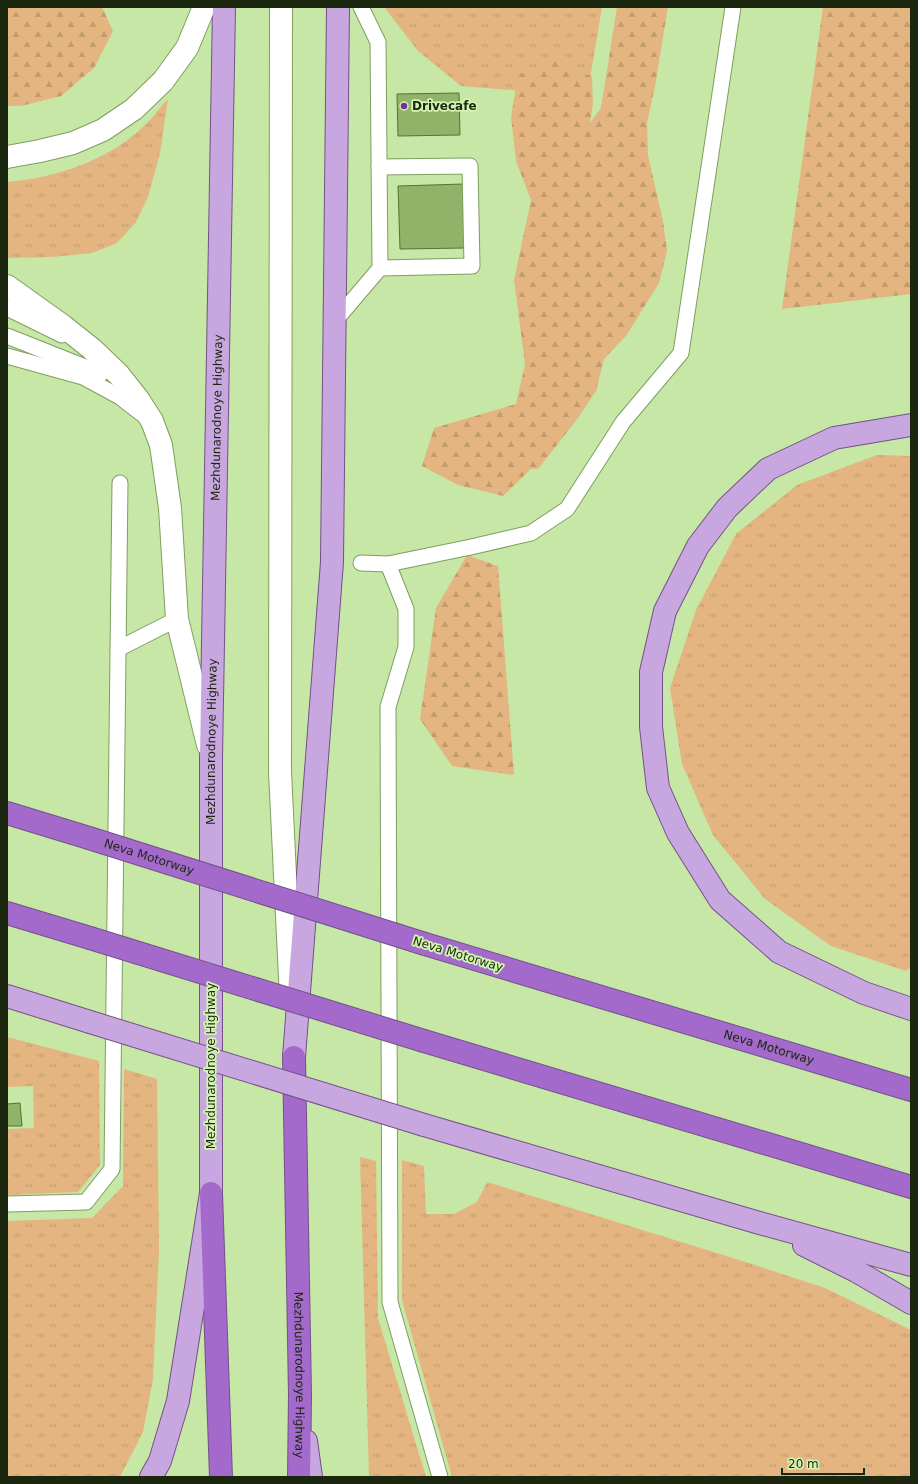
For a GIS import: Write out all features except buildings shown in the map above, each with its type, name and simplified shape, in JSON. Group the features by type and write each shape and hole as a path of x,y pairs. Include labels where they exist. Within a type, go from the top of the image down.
{"highway":[{"name":"Neva Motorway","path":"7,813 425,944 911,1090"},
{"path":"7,913 424,1041 911,1187"},
{"name":"Mezhdunarodnoye Highway","path":"294,1057 300,1395 299,1477"},
{"name":"Mezhdunarodnoye Highway","path":"212,1193 221,1477"}],"main road":[{"name":"Mezhdunarodnoye Highway","path":"212,1193 211,758 224,7"},
{"path":"294,1057 332,562 338,7"},
{"path":"911,425 834,438 768,469 727,508 698,546 665,612 651,672 651,727 658,788 678,833 720,900 779,952 864,993 911,1009"},
{"path":"7,996 424,1125 756,1222 911,1265"},
{"path":"151,1477 160,1461 178,1400 212,1193"},
{"path":"756,1222 856,1271 911,1303"},
{"path":"300,1395 311,1477"}],"street":[{"path":"7,157 73,143 103,130 134,109 163,81 187,48 204,7"},
{"path":"281,10 280,772 294,1057"},
{"path":"7,286 63,326 92,349 119,375 138,399 152,421 161,445 170,508 176,619 211,758"}],"lane":[{"path":"335,321 380,268 378,42 361,7"},
{"path":"361,563 388,564 531,533 567,509 623,422 681,354 733,7"},
{"path":"7,150 40,151"},
{"path":"379,167 470,166 472,266 380,268"},
{"path":"7,308 92,349"},
{"path":"7,336 90,369 138,399"},
{"path":"7,356 83,377 120,398 152,421"},
{"path":"7,1204 86,1202 112,1169 120,483"},
{"path":"388,564 406,609 406,647 388,707 390,1302 440,1477"},
{"path":"118,649 176,619"}],"green space":[{"path":"7,7 102,7 113,31 94,68 61,96 21,106 7,106"},
{"path":"385,7 602,7 587,96 461,86 418,51"},
{"path":"617,7 668,7 655,86 647,123 648,155 663,221 667,251 659,283 626,336 604,359 596,391 578,418 538,469 531,469 503,496 458,485 422,466 434,428 516,404 525,364 514,280 531,200 516,161 511,117 518,75 557,59 592,77 593,104 590,123 601,108"},
{"path":"823,7 911,7 911,294 782,309"},
{"path":"168,99 160,153 148,197 136,222 117,243 92,253 52,257 7,258 7,182 26,180 64,171 101,156 134,135 151,119"},
{"path":"877,455 911,456 911,967 906,971 831,946 765,899 713,835 682,764 670,688 696,610 736,534 797,485"},
{"path":"467,555 498,566 514,775 452,766 420,719 436,608"},
{"path":"7,1037 99,1061 100,1165 78,1192 7,1195 7,1129 34,1128 33,1086 7,1087"},
{"path":"124,1069 157,1079 159,1249 153,1379 143,1432 120,1477 7,1477 7,1221 92,1218 123,1186"},
{"path":"360,1157 376,1161 378,1318 426,1477 369,1477"},
{"path":"402,1160 424,1166 426,1214 454,1214 477,1202 487,1182 825,1288 911,1330 911,1477 452,1477 402,1300"}],"place":[{"name":"Drivecafe","path":"404,106"}]}
